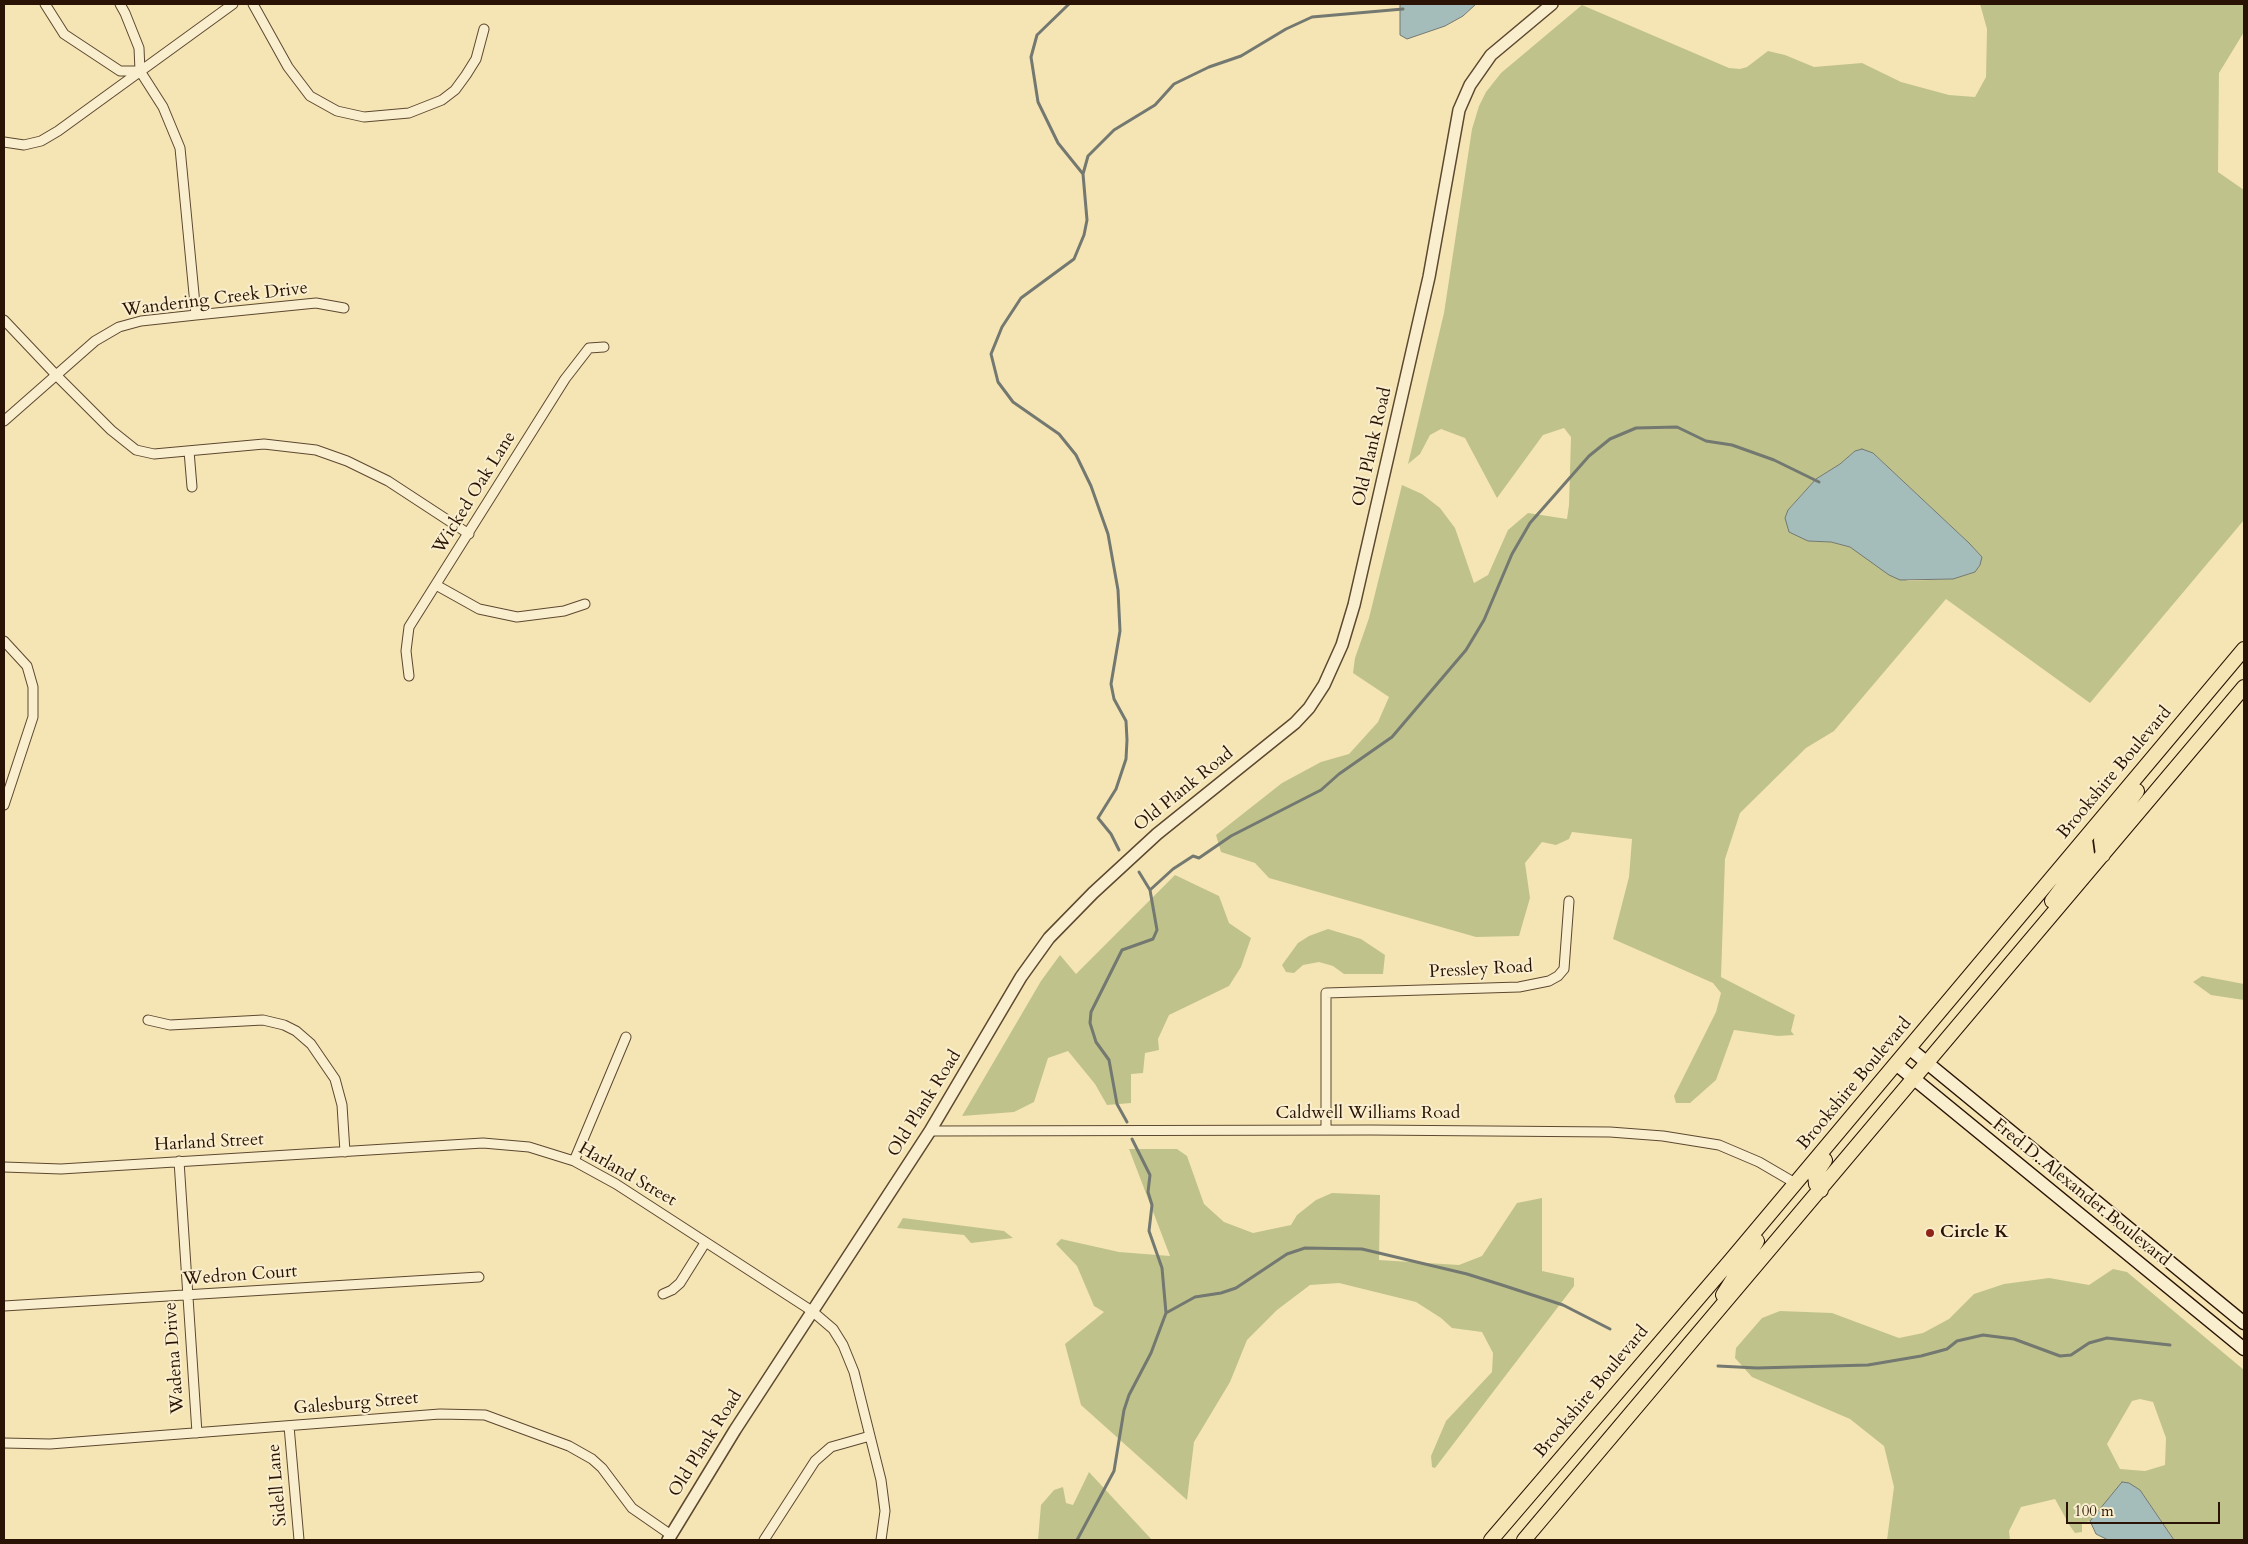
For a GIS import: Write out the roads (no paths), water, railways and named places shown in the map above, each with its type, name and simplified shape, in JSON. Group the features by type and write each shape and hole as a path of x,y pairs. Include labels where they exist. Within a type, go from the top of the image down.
{"highway":[{"name":"Brookshire Boulevard","path":"1492,1540 1796,1183 2244,649"},
{"path":"1524,1540 2244,687"},
{"path":"2103,854 2101,840 2106,830 2156,766 2194,708"},
{"path":"2021,951 2041,916 2087,854 2085,839"},
{"path":"1821,1190 1815,1181 1815,1175 1852,1130 1862,1104"},
{"path":"1703,1328 1754,1244 1793,1197 1796,1183"}],"main road":[{"name":"Fred D. Alexander Boulevard","path":"1909,1048 2244,1323"},
{"name":"Fred D. Alexander Boulevard","path":"1896,1064 2244,1350"}],"street":[{"path":"45,4 64,34 120,71 140,71"},
{"path":"120,4 126,13 138,48 140,71 163,107 180,148 196,315"},
{"path":"4,142 24,144 41,141 233,4"},
{"path":"253,4 288,67 310,96 336,111 364,117 409,113 442,100 455,90 476,59 484,29"},
{"name":"Old Plank Road","path":"669,1537 812,1311 930,1130 1021,977 1049,938 1093,893 1157,834 1295,723 1309,708 1324,685 1342,645 1356,596 1429,277 1459,110 1470,85 1491,56 1552,4"},
{"name":"Wandering Creek Drive","path":"4,421 95,341 119,326 196,315 316,303 344,308"},
{"path":"4,320 111,430 136,450 154,454 264,444 316,450 347,461 388,481 469,534"},
{"name":"Wicked Oak Lane","path":"409,676 406,651 409,627 565,379 589,348 604,347"},
{"path":"189,451 192,487"},
{"path":"436,585 478,609 517,617 564,611 585,604"},
{"path":"4,641 27,666 33,687 33,717 4,805"},
{"name":"Pressley Road","path":"1326,1130 1326,993 1519,987 1549,981 1558,976 1564,969 1569,901"},
{"path":"148,1020 170,1025 263,1020 284,1025 296,1031 311,1044 335,1080 342,1105 345,1152"},
{"path":"574,1161 626,1037"},
{"name":"Caldwell Williams Road","path":"930,1130 1482,1130 1610,1132 1663,1136 1729,1148 1796,1183"},
{"name":"Harland Street","path":"4,1167 61,1169 501,1143 529,1147 574,1161 608,1179 812,1311 833,1330 843,1345 854,1372 881,1480 885,1511 881,1540"},
{"name":"Wadena Drive","path":"179,1161 186,1296 197,1433"},
{"path":"663,1294 672,1290 680,1283 705,1242"},
{"name":"Wedron Court","path":"4,1306 479,1277"},
{"name":"Galesburg Street","path":"4,1443 50,1444 440,1414 485,1415 569,1446 592,1459 602,1468 632,1508 669,1537"},
{"name":"Sidell Lane","path":"289,1426 299,1540"},
{"path":"764,1540 815,1461 831,1447 870,1436"}],"water":[{"path":"1400,4 1476,4 1463,16 1445,26 1407,39 1400,35"},
{"path":"1862,449 1873,453 1982,557 1980,565 1975,572 1953,579 1900,580 1889,575 1850,547 1831,542 1808,541 1789,532 1785,518 1788,510 1816,479 1840,464 1855,451"},
{"path":"2122,1482 2129,1483 2140,1490 2174,1540 2108,1540 2096,1534 2090,1521"}],"waterway":[{"path":"1069,4 1037,35 1031,57 1038,102 1058,143 1083,174"},
{"path":"1119,850 1111,834 1098,818 1116,789 1126,759 1127,740 1126,721 1114,699 1111,684 1120,631 1118,590 1108,534 1091,486 1076,455 1059,434 1013,402 998,382 991,354 1002,327 1021,298 1074,259 1084,235 1087,220 1083,174 1088,156 1114,130 1155,105 1174,84 1209,67 1241,56 1286,29 1312,17 1403,9"},
{"path":"1150,890 1173,869 1193,856 1199,858 1231,836 1321,790 1339,774 1392,737 1466,650 1484,620 1512,554 1530,523 1589,456 1610,439 1636,428 1677,427 1706,441 1732,445 1774,460 1819,482"},
{"path":"1127,1122 1117,1104 1109,1060 1096,1042 1090,1023 1091,1012 1122,950 1153,939 1157,930 1150,890 1139,872"},
{"path":"1077,1540 1114,1471 1124,1410 1129,1395 1151,1353 1166,1313 1162,1268 1149,1231 1152,1205 1148,1192 1150,1175 1132,1139"},
{"path":"1166,1313 1195,1297 1221,1293 1236,1288 1287,1254 1305,1248 1362,1249 1467,1274 1502,1285 1563,1305 1610,1329"},
{"path":"1718,1366 1757,1368 1868,1365 1921,1356 1947,1349 1957,1341 1983,1335 2014,1339 2060,1356 2071,1355 2089,1343 2107,1338 2170,1345"}],"place":[{"name":"Circle K","path":"1930,1233"}]}
